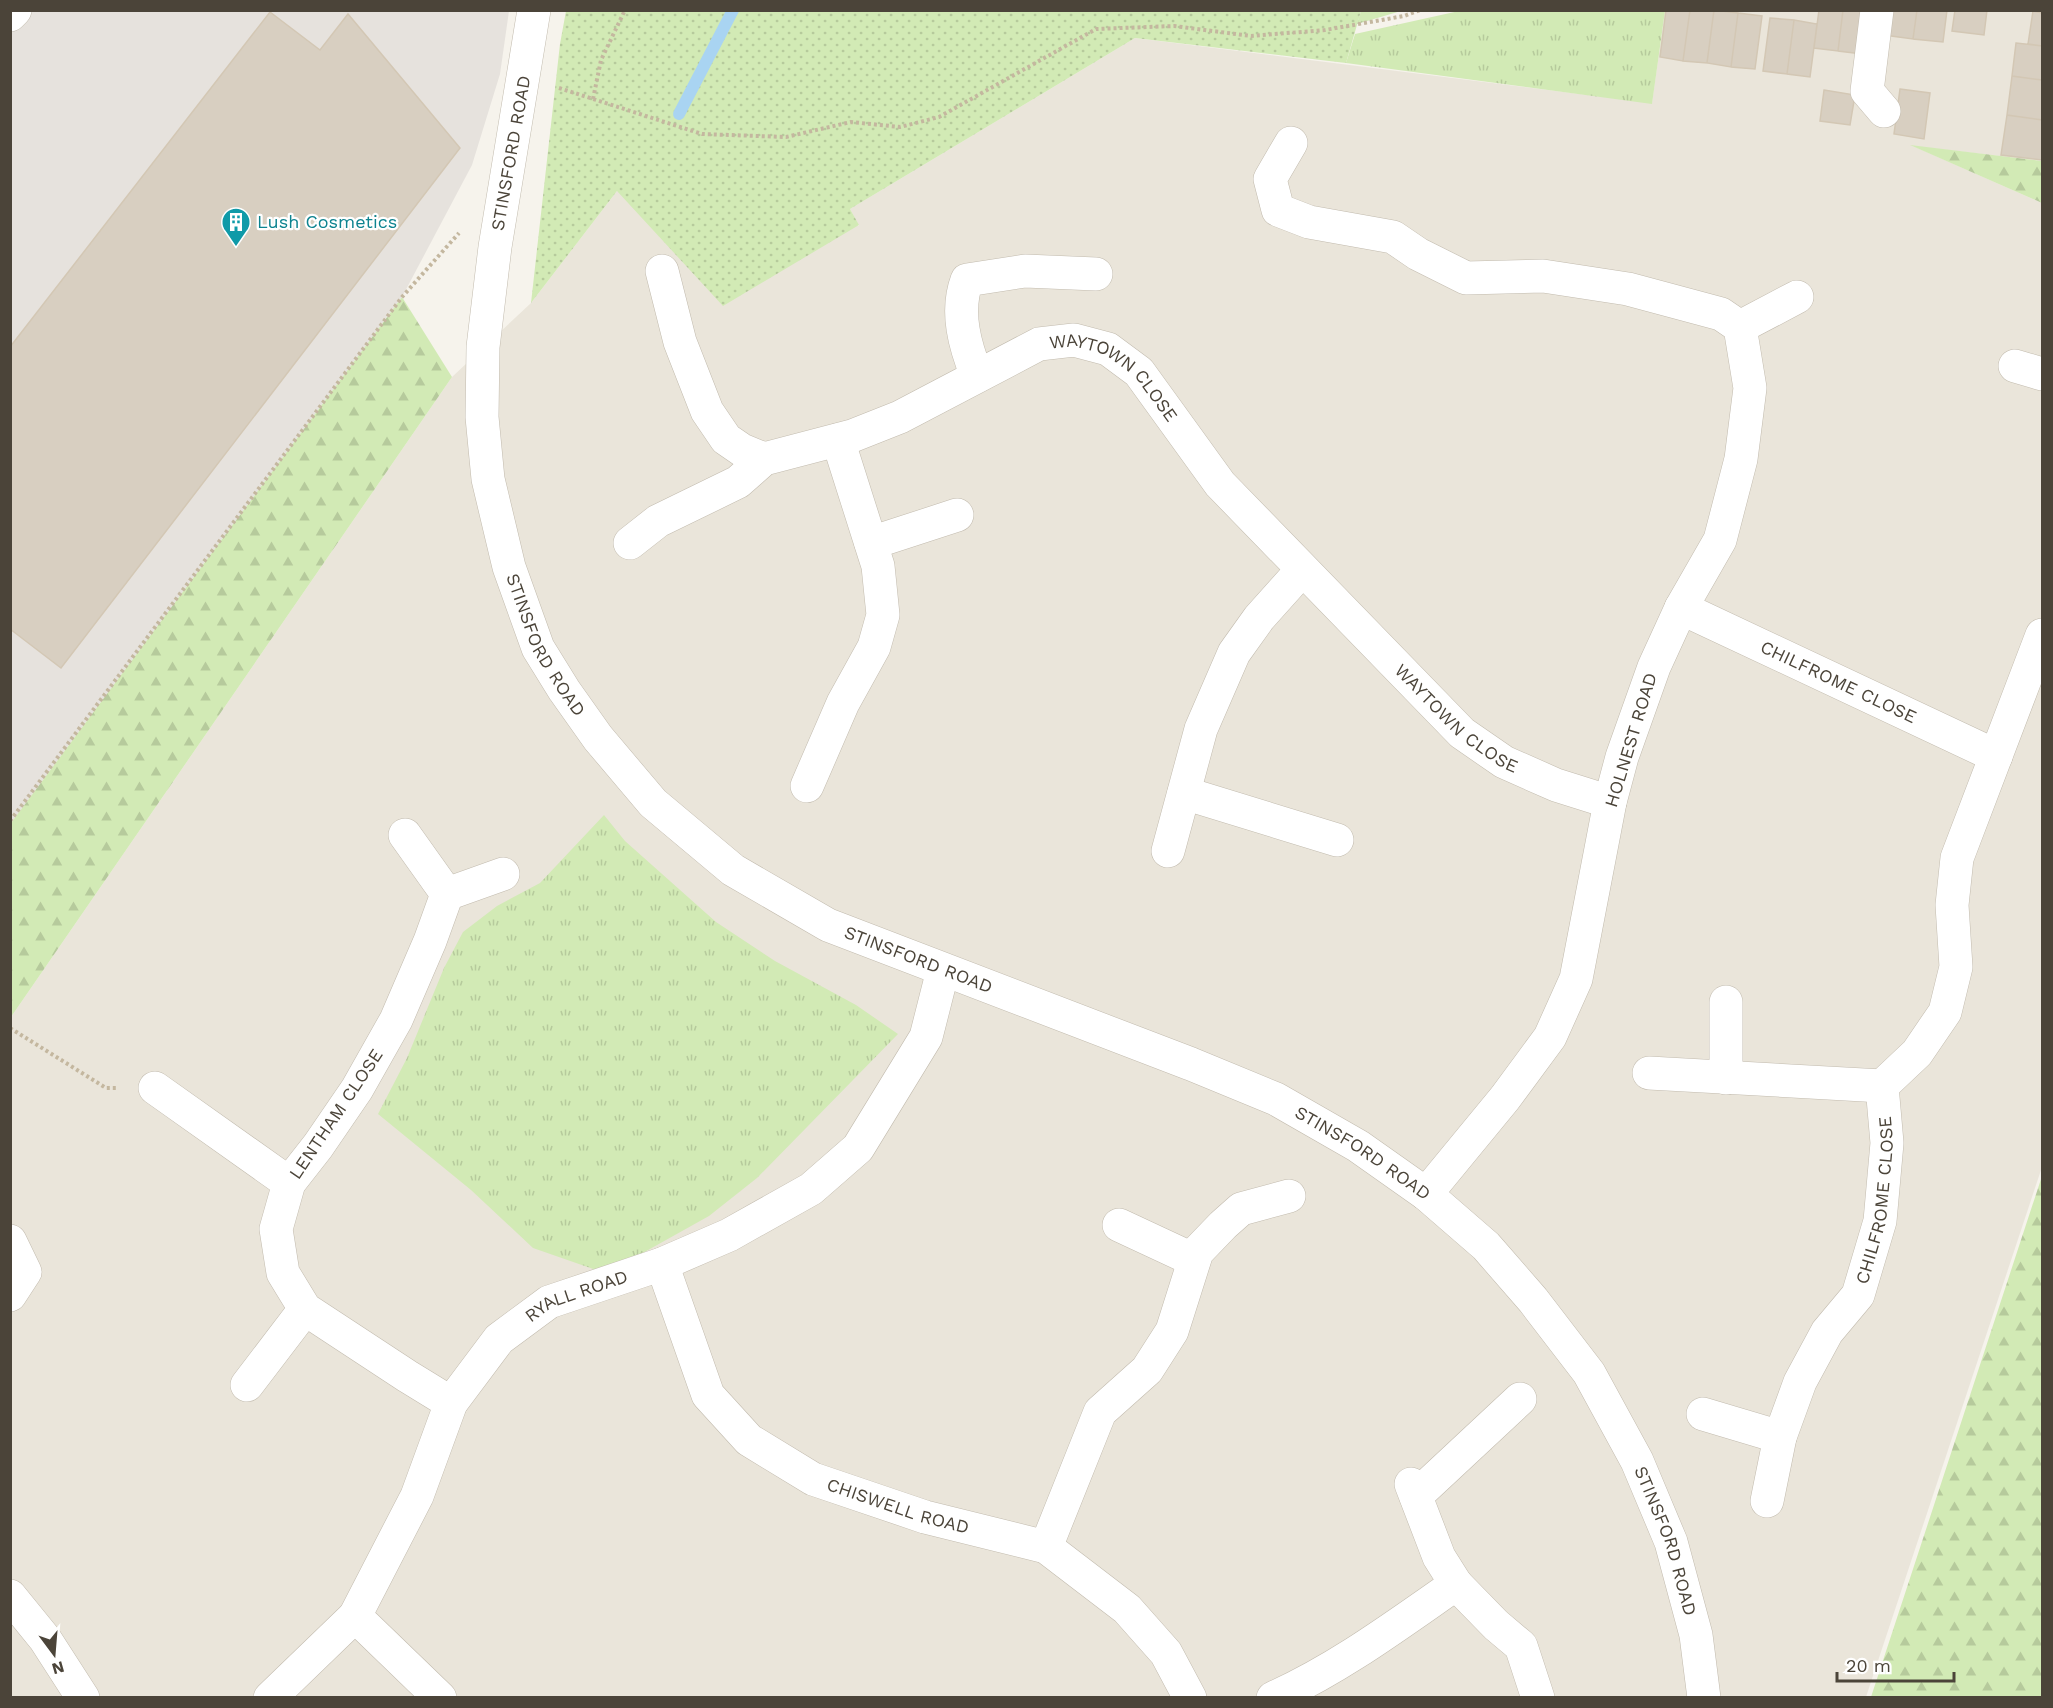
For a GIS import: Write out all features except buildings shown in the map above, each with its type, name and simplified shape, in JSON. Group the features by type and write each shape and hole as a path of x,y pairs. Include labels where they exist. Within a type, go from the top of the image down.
{"street":[{"path":"10,15 15,10"},
{"name":"STINSFORD ROAD","path":"534,10 495,247 483,347 482,417 488,479 506,556 538,648 597,738 653,803 733,870 828,925 1191,1064 1276,1099 1358,1146 1426,1194 1486,1246 1533,1300 1588,1373 1637,1461 1671,1542 1696,1635 1704,1698"},
{"path":"1877,10 1867,90 1884,111"},
{"path":"1291,144 1270,178 1278,210 1309,222 1393,237 1418,254 1466,278 1543,276 1629,289 1721,314 1740,327 1797,297"},
{"path":"662,271 680,342 707,411 726,439 742,450 764,459"},
{"path":"977,376 962,328 962,294 967,280 1024,271 1096,274"},
{"name":"HOLNEST ROAD","path":"1426,1194 1505,1098 1550,1037 1576,979 1610,802 1622,757 1654,667 1681,608 1720,540 1741,459 1749,388 1740,327"},
{"name":"WAYTOWN CLOSE","path":"630,543 658,520 738,482 764,459 838,440 900,417 1039,344 1074,340 1108,349 1139,372 1220,484 1462,733 1504,762 1556,785 1610,802"},
{"path":"807,786 843,703 874,647 884,615 878,566 838,440"},
{"path":"871,543 957,514"},
{"path":"1167,851 1201,729 1234,653 1259,618 1302,570"},
{"name":"CHILFROME CLOSE","path":"1681,608 1996,756"},
{"path":"1649,1073 1882,1086 1917,1053 1945,1012 1956,967 1952,905 1957,858 2043,635"},
{"path":"1184,794 1337,840"},
{"path":"405,835 447,894 503,874"},
{"name":"LENTHAM CLOSE","path":"447,894 430,941 396,1020 357,1089 318,1146 289,1183 276,1229 284,1273 305,1309 451,1403"},
{"name":"RYALL ROAD","path":"270,1698 355,1616 417,1496 451,1403 499,1339 549,1302 662,1264 729,1235 811,1189 858,1148 926,1037 943,970"},
{"path":"1726,1002 1726,1078"},
{"name":"CHILFROME CLOSE","path":"1767,1501 1780,1437 1800,1382 1827,1332 1858,1295 1880,1221 1887,1143 1882,1086"},
{"path":"155,1088 289,1183"},
{"path":"1046,1547 1100,1412 1147,1370 1172,1331 1197,1252 1241,1209 1289,1196"},
{"path":"1119,1225 1194,1260"},
{"path":"10,1241 25,1272 10,1295"},
{"name":"CHISWELL ROAD","path":"662,1264 708,1395 749,1440 813,1479 925,1517 1046,1547 1127,1609 1166,1653 1190,1698"},
{"path":"247,1385 305,1309"},
{"path":"1520,1399 1413,1490 1439,1557 1456,1584 1496,1625 1521,1646 1538,1698"},
{"path":"1702,1414 1780,1437"},
{"path":"1273,1698 1305,1684 1456,1584"},
{"path":"10,1596 45,1639 83,1698"},
{"path":"355,1616 440,1698"}],"path":[{"path":"593,99 601,60 625,10"},
{"path":"523,79 702,134 786,137 851,122 900,127 939,117 1096,29 1174,26 1251,36 1325,30 1404,16 1420,10"},
{"path":"10,821 402,297 465,226"},
{"path":"10,1028 106,1088 155,1088"}],"shaded area":[{"path":"11,11 509,11 500,74 472,165 402,297 11,823"},
{"path":"1665,11 2042,11 2042,161 1913,146 2042,203 2042,1167 1866,1697 11,1698 11,1017 452,377 531,303 617,191 859,226 850,209 1135,38 1652,103"}],"green space":[{"path":"566,10 1361,11 1346,63 1135,38 850,209 859,225 723,306 617,191 531,303 560,44"},
{"path":"1361,11 1401,11 1357,24"},
{"path":"1459,11 1665,11 1652,104 1346,63 1355,34"},
{"path":"1910,145 2042,161 2042,203"},
{"path":"402,297 452,377 11,1017 11,823"},
{"path":"604,815 625,841 716,922 775,961 856,1005 898,1034 757,1178 709,1216 632,1259 599,1271 533,1248 471,1190 378,1114 407,1058 444,968 463,932 497,906 540,883"},
{"path":"2042,1176 2042,1697 1871,1697"}],"waterway":[{"path":"679,114 733,10"}],"place":[{"name":"Lush Cosmetics","path":"236,248"}]}
